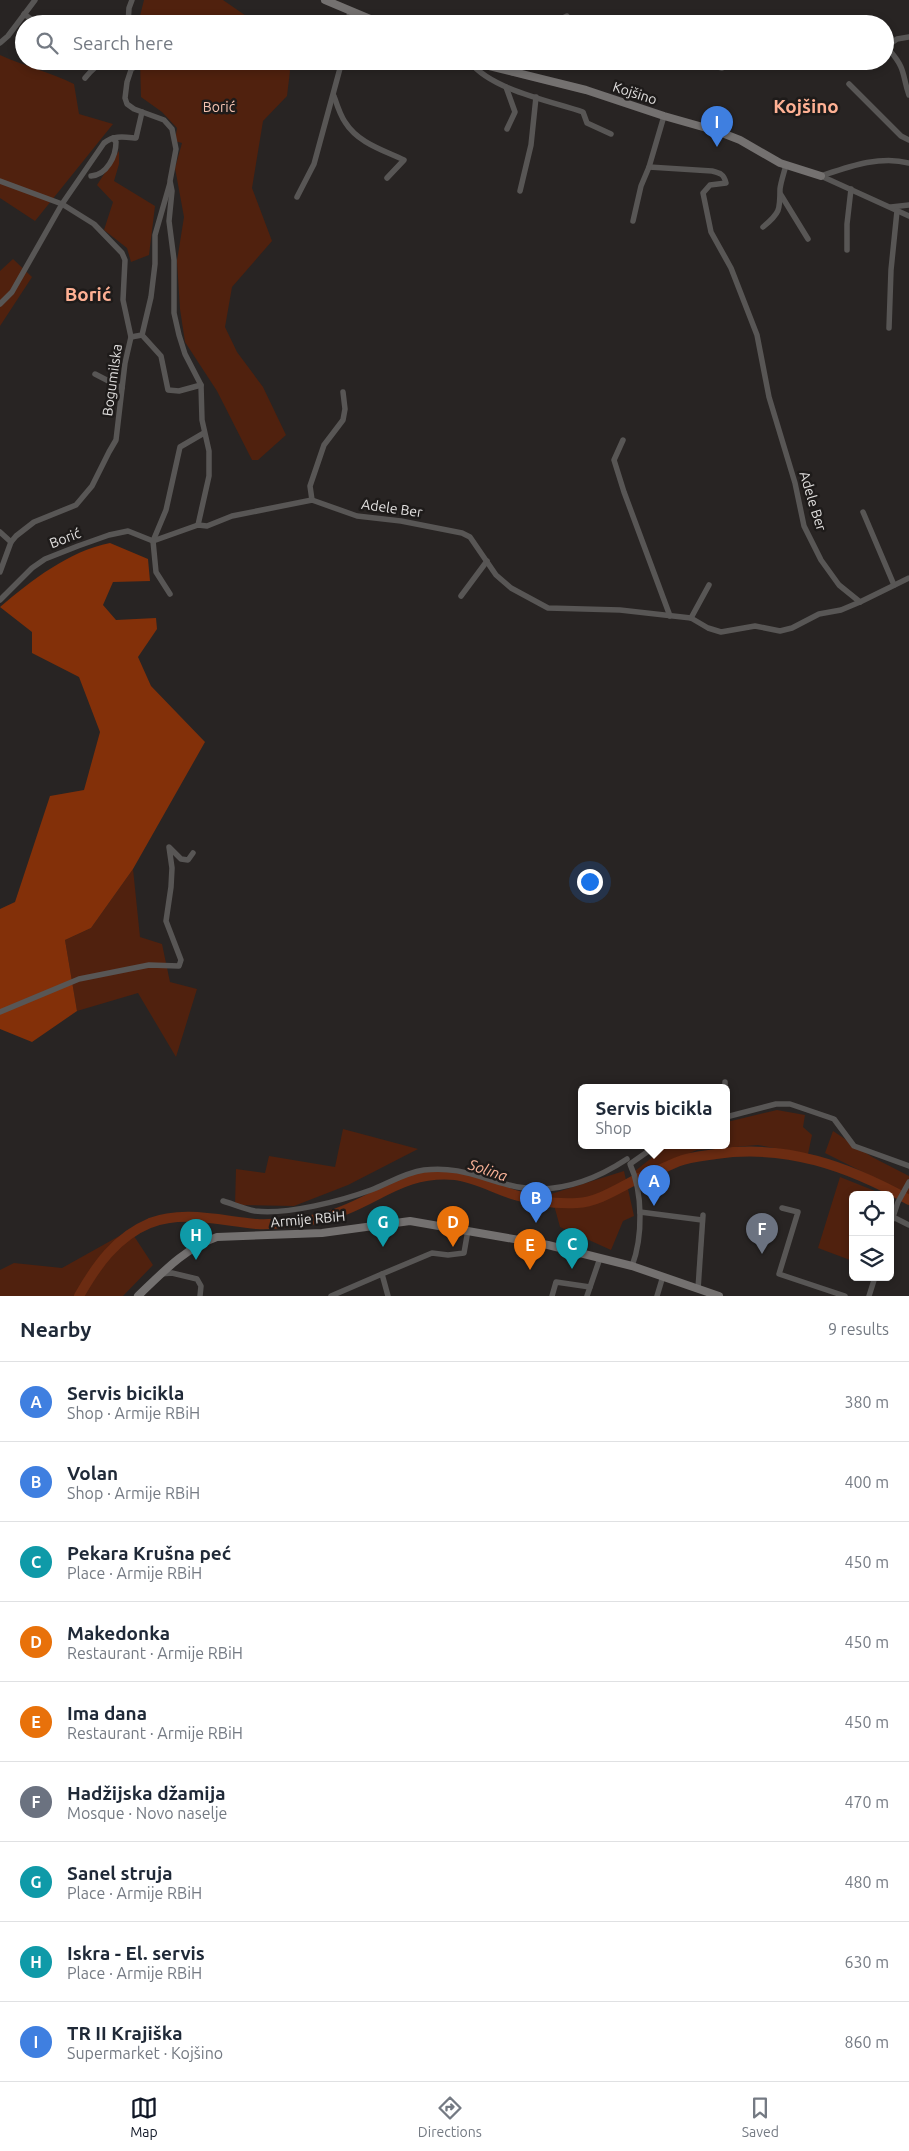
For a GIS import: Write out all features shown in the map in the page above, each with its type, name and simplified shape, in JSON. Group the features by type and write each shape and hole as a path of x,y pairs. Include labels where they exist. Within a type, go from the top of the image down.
{"main road":[{"path":"325,0 340,3 361,15"},
{"name":"Kojšino","path":"499,70 586,90 664,116 717,131 740,140 771,159 821,176"},
{"name":"Armije RBiH","path":"138,1296 160,1274 202,1242 217,1237 322,1233 410,1221 548,1245 632,1266 718,1296"}],"street":[{"path":"24,14 35,0"},
{"path":"129,15 132,0"},
{"path":"349,15 350,10"},
{"path":"0,43 15,26"},
{"path":"894,41 909,37"},
{"path":"894,55 904,72 909,95"},
{"path":"86,78 92,70"},
{"path":"132,70 127,82 125,98 127,104 164,120 172,129 176,149 170,181 155,236 155,264 151,298 142,335"},
{"path":"297,196 314,164 340,70"},
{"name":"Kojšino","path":"476,70 506,87 583,112 587,123 611,134"},
{"path":"514,74 515,70"},
{"path":"849,84 902,136 909,140"},
{"path":"506,87 515,112 506,129"},
{"path":"334,96 344,121 351,131 372,147 404,160 387,178"},
{"path":"520,191 531,145 536,97"},
{"path":"0,304 12,292 62,204 104,144 119,136 136,138 142,112"},
{"path":"633,221 641,186 649,167 664,116"},
{"path":"91,176 102,173 114,156 116,142 113,138"},
{"path":"821,176 863,163 900,160 909,163"},
{"path":"764,227 775,217 780,208 780,188 786,165"},
{"name":"Adele Ber","path":"649,167 712,171 721,173 725,177 726,183 710,185 703,193 708,220 711,232 721,248 743,295 757,334 769,397 795,484 804,526 821,560 839,586 860,602"},
{"name":"Kojšino","path":"821,176 909,216"},
{"name":"Bogumilska","path":"0,181 62,204 94,224 122,253 125,260 124,300 131,337 122,388 116,440 92,486 76,504 34,522 11,542 0,572"},
{"path":"170,181 172,191 169,221 174,260 174,313 178,335 185,354 201,386 202,420 209,451 209,476 198,525"},
{"path":"847,250 851,189"},
{"path":"781,195 808,239"},
{"path":"891,207 909,205"},
{"path":"889,328 891,270 897,211"},
{"path":"131,337 142,335"},
{"path":"142,335 161,356 168,390 179,391 201,386"},
{"path":"95,374 122,388"},
{"path":"153,541 198,525 207,526 232,516 312,500 310,486 324,445 343,420 345,409 343,392"},
{"path":"170,594 156,572 153,541 166,510 180,447 204,433"},
{"path":"623,440 614,460 670,616"},
{"name":"Adele Ber","path":"312,500 357,516 401,521 462,533 470,537 496,575 511,588 548,608 620,610 691,618 708,628 721,632 754,626 780,631 792,628 819,614 841,610 860,602 909,578"},
{"path":"863,512 894,585"},
{"name":"Borić","path":"0,600 32,568 45,559 78,546 109,535 128,531 153,541"},
{"path":"0,532 11,542"},
{"path":"460,596 486,562"},
{"path":"691,618 709,585"},
{"path":"0,1012 78,979 149,965 179,966 181,960 166,921 172,868 169,847 181,859 188,860 193,852"},
{"path":"730,1117 776,1104 790,1104 834,1119 854,1146 909,1166"},
{"path":"223,1200 255,1210 275,1212 297,1209 371,1190 398,1177 423,1170 445,1169 461,1170 509,1185 542,1190 584,1181 630,1164 651,1149"},
{"path":"630,1164 639,1190 640,1212 632,1266"},
{"path":"894,1211 908,1183"},
{"path":"782,1208 798,1212 779,1274 845,1296"},
{"path":"640,1212 703,1218 703,1292"},
{"path":"894,1217 909,1225"},
{"path":"330,1296 432,1253 448,1255 464,1253 468,1230"},
{"path":"587,1296 600,1258"},
{"path":"160,1274 172,1273 196,1279 201,1286 200,1296"},
{"path":"382,1274 388,1296"},
{"path":"657,1296 663,1276"},
{"path":"869,1296 874,1281"},
{"path":"552,1296 556,1282 590,1288"}],"green space":[{"path":"144,0 223,0 245,15 140,15"},
{"path":"0,55 15,61 15,70 40,70 74,84 79,114 113,124 35,221 0,198"},
{"path":"140,70 290,71 287,96 263,121 252,188 272,241 232,287 225,327 237,352 263,387 286,435 258,460 252,460 217,391 185,342 180,309 177,261 184,217 175,168 182,143 175,141 177,128 162,112 141,97"},
{"path":"119,151 119,164 114,181 155,206 149,255 131,262 127,248 104,230 113,202 97,185"},
{"path":"13,259 32,277 0,326 0,271"},
{"path":"133,869 140,937 162,944 170,982 197,989 176,1057 138,993 77,1011 65,940 91,928"},
{"path":"777,1110 805,1115 803,1127 812,1135 808,1154 758,1145 730,1147 730,1121"},
{"path":"343,1129 418,1149 348,1185 294,1206 235,1205 236,1169 265,1173 269,1156 335,1167"},
{"path":"833,1131 872,1157 909,1176 909,1195 825,1153"},
{"path":"663,1149 709,1149 697,1150 637,1175 635,1171"},
{"path":"624,1171 634,1216 623,1221 611,1250 560,1227 551,1194"},
{"path":"840,1177 875,1191 849,1191 849,1260 818,1248"},
{"path":"130,1230 153,1265 123,1296 0,1296 0,1270 14,1263 62,1268"}],"shaded area":[{"path":"110,543 148,559 150,581 113,582 103,605 116,620 156,618 157,629 138,657 151,686 205,742 133,869 91,928 65,940 77,1011 32,1042 0,1029 0,909 15,902 50,796 84,790 100,732 79,677 32,653 32,632 0,607 52,568 80,553"}],"waterway":[{"name":"Solina","path":"79,1296 100,1263 117,1244 150,1223 176,1217 203,1217 262,1224 309,1220 345,1210 403,1182 419,1177 436,1175 462,1176 530,1199 577,1203 609,1194 639,1178 686,1159 716,1154 767,1152 816,1160 840,1168 863,1177 909,1200"}],"place":[{"name":"TR II Krajiška","path":"717,147"},
{"name":"Servis bicikla","path":"654,1206"},
{"name":"Volan","path":"536,1223"},
{"name":"Sanel struja","path":"383,1247"},
{"name":"Makedonka","path":"453,1247"},
{"name":"Hadžijska džamija","path":"762,1254"},
{"name":"Iskra - El. servis","path":"196,1260"},
{"name":"Pekara Krušna peć","path":"572,1269"},
{"name":"Ima dana","path":"530,1270"}],"district":[{"name":"Kojšino","path":"806,106"},
{"name":"Borić","path":"88,294"}]}
